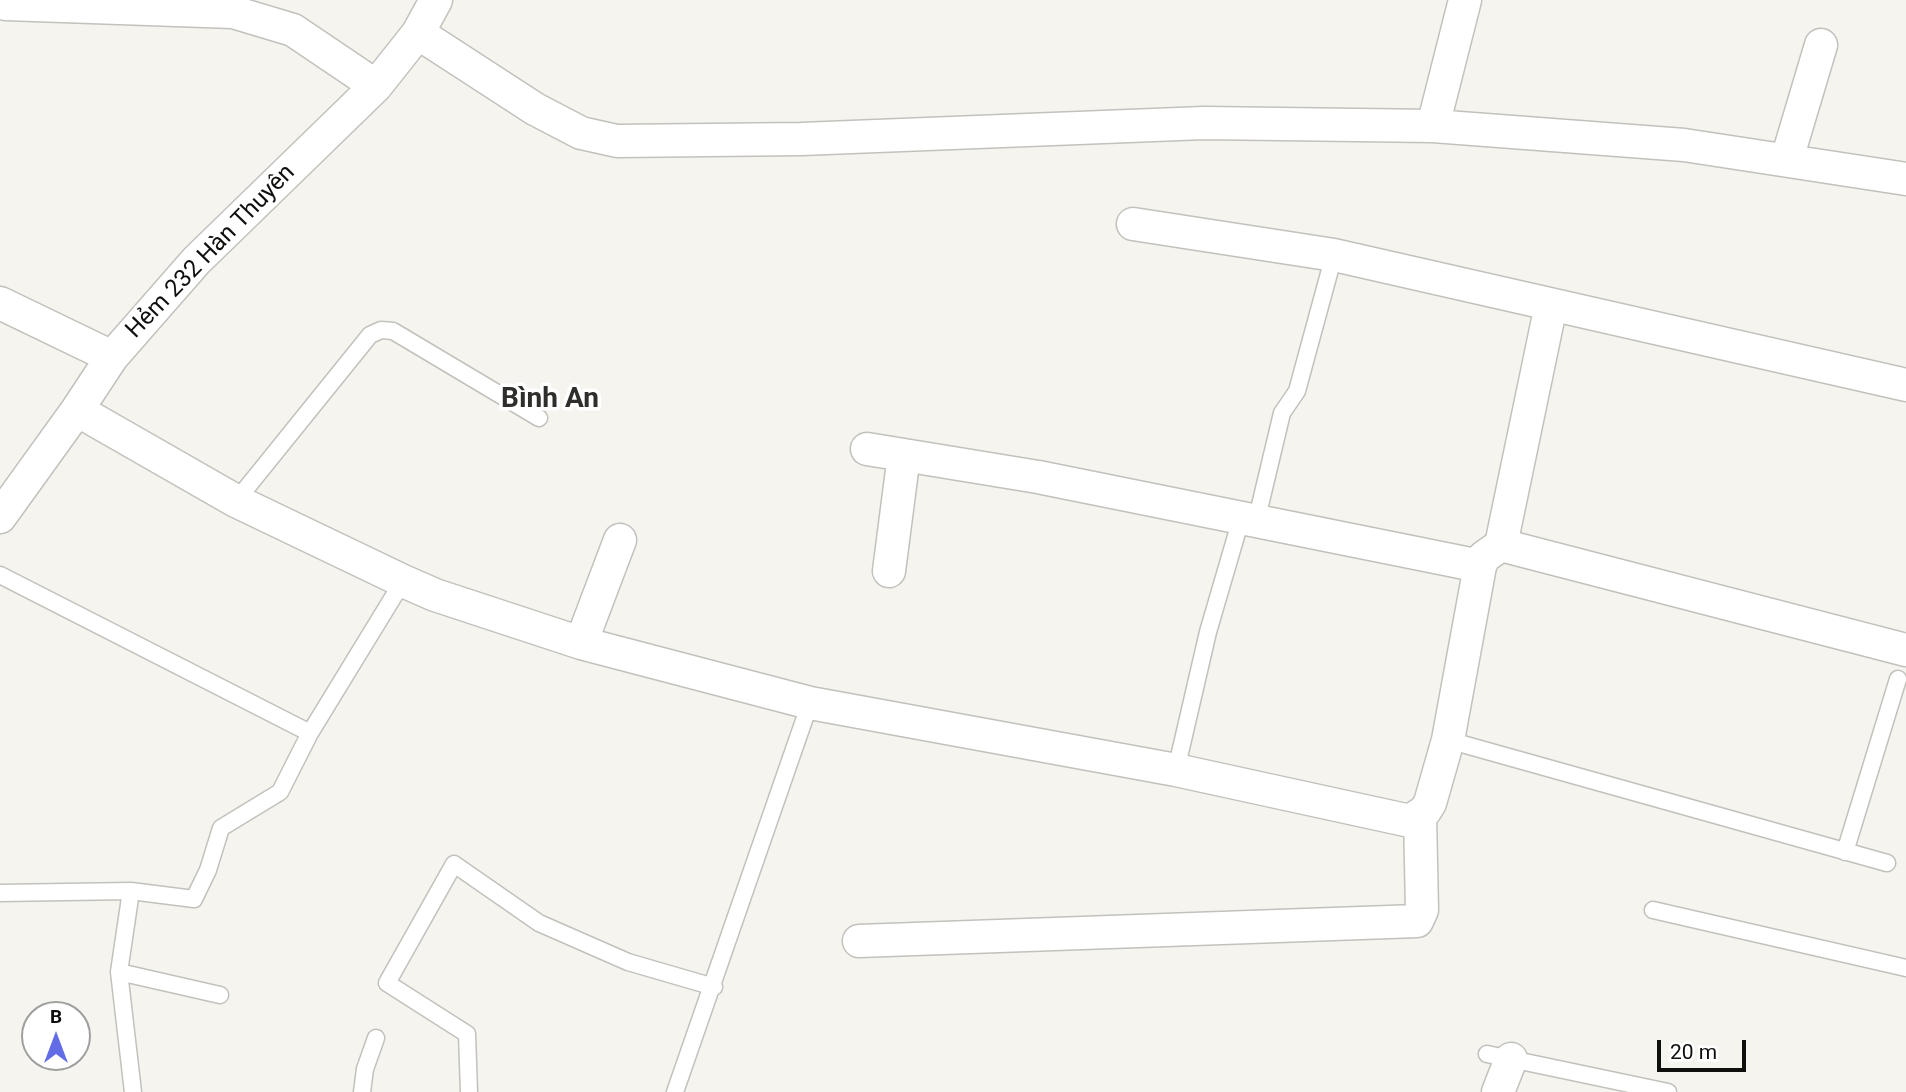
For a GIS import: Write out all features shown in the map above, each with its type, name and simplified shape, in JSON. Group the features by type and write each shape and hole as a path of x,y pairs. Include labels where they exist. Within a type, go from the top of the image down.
{"street":[{"name":"Hẻm 232 Hàn Thuyên","path":"0,517 112,357 196,261 376,86 418,33 436,0"},
{"path":"1433,126 1465,0"},
{"path":"6,2 233,12 293,30 376,86"},
{"path":"418,33 535,109 581,133 617,141 801,139 1204,123 1433,126 1684,145 1906,179"},
{"path":"1787,159 1821,45"},
{"path":"1133,224 1334,255 1551,305 1604,314 1906,385"},
{"path":"0,303 112,357"},
{"path":"77,410 236,501 403,581 435,595 581,643 810,703 1175,770 1410,821 1420,815 1430,803 1551,305"},
{"path":"867,449 1038,477 1249,520 1490,556 1902,665"},
{"path":"889,571 904,455"},
{"path":"581,643 620,540"},
{"path":"859,941 1417,922 1422,910 1420,815"},
{"path":"1499,1057 1499,1092"}],"lane":[{"path":"1175,770 1208,632 1249,520 1282,413 1297,391 1334,255"},
{"path":"236,501 370,335 381,330 393,331 539,418"},
{"path":"0,575 310,733"},
{"path":"0,893 131,891 194,899 208,870 221,828 280,792 310,733 403,581"},
{"path":"1845,852 1902,665"},
{"path":"675,1092 714,987 810,703"},
{"path":"1447,740 1887,863"},
{"path":"469,1092 467,1034 387,984 454,864 540,923 628,962 714,987"},
{"path":"131,891 119,972 133,1092"},
{"path":"1653,910 1906,968"},
{"path":"119,972 220,995"},
{"path":"362,1092 365,1069 376,1038"},
{"path":"1499,1057 1668,1092"}],"district":[{"name":"Bình An","path":"550,400"}]}
